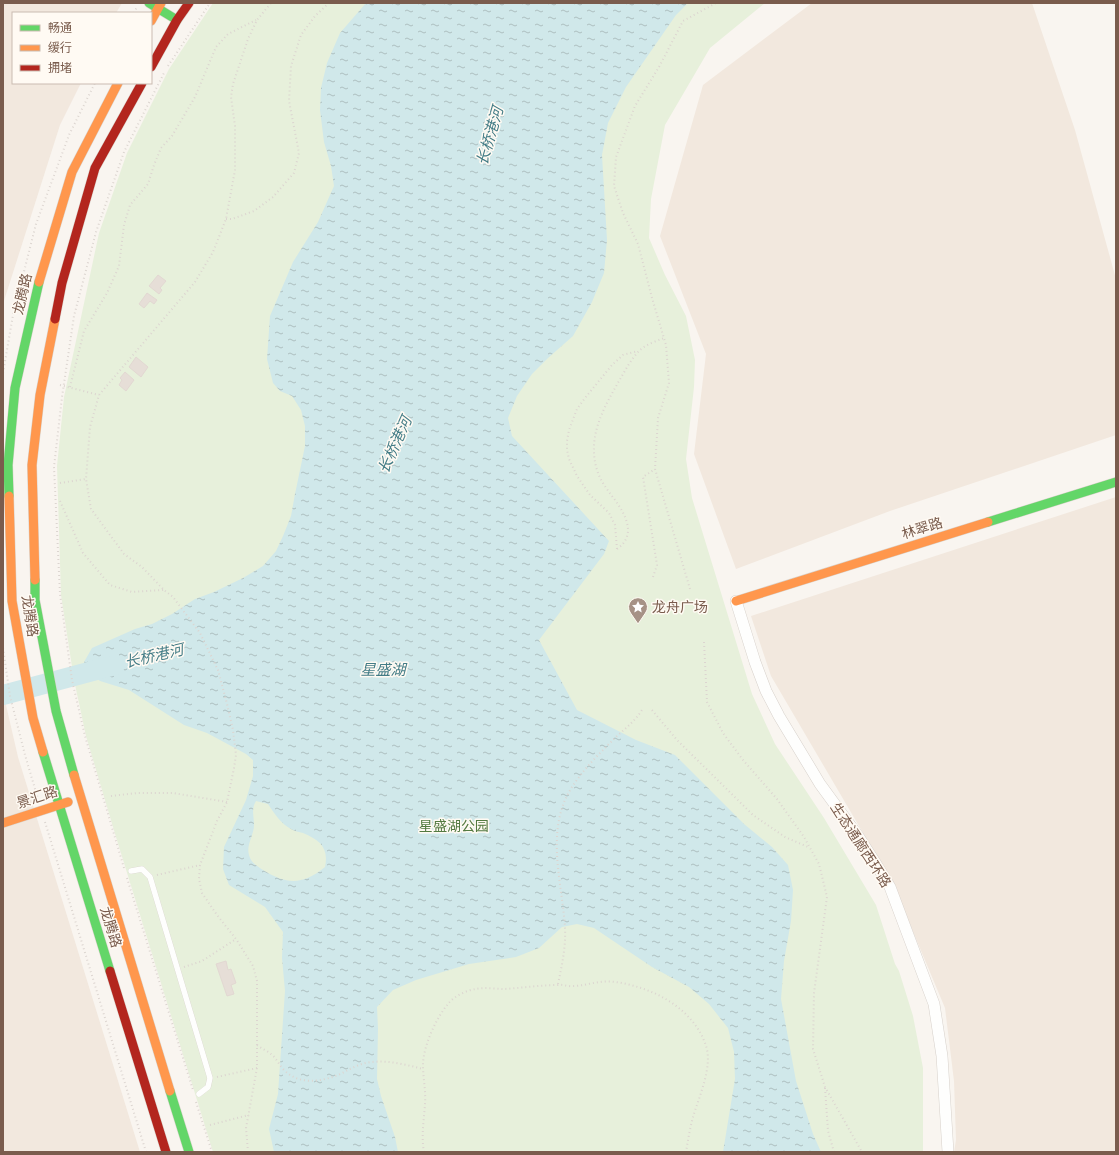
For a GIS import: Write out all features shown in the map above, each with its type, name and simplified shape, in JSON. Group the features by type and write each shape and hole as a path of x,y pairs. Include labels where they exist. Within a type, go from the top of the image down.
{"main road":[{"path":"152,18 156,5 177,20"},
{"path":"152,64 184,7"},
{"name":"龙腾路","path":"117,84 72,172 41,275 15,388 17,406 8,465 12,601 33,718 166,1152"},
{"name":"龙腾路","path":"141,84 95,168 62,283 40,395 35,409 32,465 35,600 56,711 189,1152"},
{"path":"3,409 17,406"},
{"name":"林翠路","path":"736,601 1116,482"},
{"name":"景汇路","path":"3,823 81,797"}],"street":[{"name":"生态通廊西环路","path":"736,601 755,662 766,691 779,716 820,784 858,836 876,864 890,887 902,918 934,1004 942,1056 948,1152"}],"lane":[{"path":"131,871 142,869 150,876 210,1078 208,1087 196,1095"}],"path":[{"path":"210,3 167,67 128,145 96,232 74,316 62,397 54,467 60,594 72,680 87,744 196,1095 212,1152"},
{"path":"248,1152 246,1128 257,1068 257,981 253,966 236,939 202,893 199,879 200,865 217,821 227,802 236,755 233,730 218,670 200,633 173,597 164,590 142,567 124,554 91,509 86,479 90,427 99,395 195,282 213,252 226,219 236,170 235,126 231,97 233,84 248,39 257,20 271,3"},
{"path":"226,219 232,219 254,211 273,197 294,173 299,153 289,101 291,66 301,35 315,16 329,3"},
{"path":"690,589 655,469 658,418 669,383 666,345 638,244 623,213 614,186 616,157 635,106 659,67 684,21 716,3"},
{"path":"70,386 84,331 107,293 119,266 124,225 130,205 148,184 161,148 172,136 194,97 216,47 228,34 257,20"},
{"path":"640,350 623,374 607,401 600,416 596,430 596,469 600,481 616,502 627,524 628,533 624,545 617,549 615,525 609,513 590,495 577,476 569,459 567,440 569,430 577,410 594,386 623,355 640,350 664,338"},
{"path":"60,384 99,395"},
{"path":"653,577 657,565 643,477 655,469"},
{"path":"60,483 86,479"},
{"path":"60,501 83,553 110,584 132,592 164,590"},
{"path":"704,642 707,702 723,733 743,760 777,799 804,837 819,864 827,897 814,992 813,1048 825,1087 862,1152"},
{"path":"3,648 10,696 38,799"},
{"path":"558,984 564,958 565,944 565,927 559,881 557,850 558,825 561,810 570,790 580,776 608,745 634,722 642,710"},
{"path":"652,710 677,740 753,815 785,837 810,847"},
{"path":"111,796 137,793 173,793 227,802"},
{"path":"45,821 146,1152"},
{"path":"150,876 200,865"},
{"path":"177,969 202,961 236,939"},
{"path":"424,1152 422,1128 426,1092 423,1069 425,1048 432,1031 448,1004 461,994 476,989 502,989 558,984 572,987 610,982 630,985 651,991 669,1002 690,1018 703,1038 708,1053 708,1062 703,1086 691,1124 686,1152"},
{"path":"257,1045 272,1055 284,1070 296,1078 312,1082 338,1075 360,1064 372,1062 399,1064 423,1069"},
{"path":"210,1078 257,1068"},
{"path":"825,1087 828,1131 834,1152"},
{"path":"210,1125 249,1115"}],"shaded area":[{"path":"3,3 122,3 117,12 12,12 12,84 80,84 60,125 3,304"},
{"path":"812,3 1032,3 1075,130 1116,279 1116,435 890,511 736,569 694,454 706,354 660,236 703,85"},
{"path":"1116,497 1116,1152 954,1152 956,1140 954,1081 945,1008 893,884 771,676 751,616"},
{"path":"3,692 18,757 140,1152 3,1152"}],"green space":[{"name":"星盛湖公园","path":"213,3 765,3 710,48 665,125 651,199 649,238 665,275 686,316 695,360 694,387 686,459 692,498 752,694 775,744 824,818 876,905 913,1016 923,1068 923,1152 213,1152 86,736 74,680 61,595 57,466 64,397 99,233 127,153 169,69"}],"water":[{"name":"星盛湖","path":"366,3 688,3 676,15 626,87 608,123 602,155 607,240 604,273 592,302 573,336 532,374 517,396 508,418 512,436 609,541 604,554 539,640 577,710 636,740 675,755 744,824 772,847 788,865 793,890 791,921 784,961 781,999 796,1081 813,1134 821,1152 723,1152 735,1079 734,1052 728,1028 709,1004 689,987 652,967 594,928 577,924 562,927 539,948 516,957 469,964 416,980 393,990 377,1007 377,1079 381,1096 395,1137 398,1152 274,1152 269,1129 278,1094 285,991 282,958 283,932 265,907 229,885 223,869 224,847 246,800 253,776 253,760 246,754 207,733 184,725 129,690 100,681 88,671 84,662 92,648 135,629 152,624 172,614 195,599 214,592 243,578 263,566 276,551 283,536 291,516 305,446 305,426 301,410 292,396 280,391 273,383 267,359 270,316 293,262 318,222 334,186 331,166 324,142 320,110 321,88 327,63 340,33","holes":["256,801 268,804 278,818 287,827 309,836 322,846 326,855 325,867 309,877 295,881 272,875 253,862 248,851 254,829 254,807"]}],"building":[{"path":"158,275 166,281 160,288 162,290 159,294 149,286"},
{"path":"147,293 157,300 154,304 150,301 144,308 139,304"},
{"path":"136,357 148,367 141,377 129,367"},
{"path":"125,372 134,380 126,391 119,385 122,380 120,378"},
{"path":"226,961 228,970 231,969 236,983 231,985 234,994 227,996 216,964"}],"waterway":[{"name":"长桥港河","path":"3,695 115,665"}],"traffic: fast":[{"path":"149,3 177,20"},
{"path":"9,496 8,465 15,388 39,282"},
{"path":"988,522 1116,482"},
{"path":"35,580 35,600 56,711 74,775"},
{"path":"43,752 110,971"},
{"path":"170,1091 189,1152"}],"traffic: slow":[{"path":"152,19 161,3"},
{"path":"39,282 72,172 117,84"},
{"path":"35,580 32,465 40,395 55,319"},
{"path":"9,496 12,601 33,718 43,752"},
{"path":"736,601 988,522"},
{"path":"74,775 170,1091"},
{"path":"3,823 68,802"}],"traffic: jam":[{"path":"152,65 177,20 189,3"},
{"path":"55,319 62,283 95,168 141,84"},
{"path":"110,971 166,1152"}],"place":[{"name":"龙舟广场","path":"638,624"}]}
